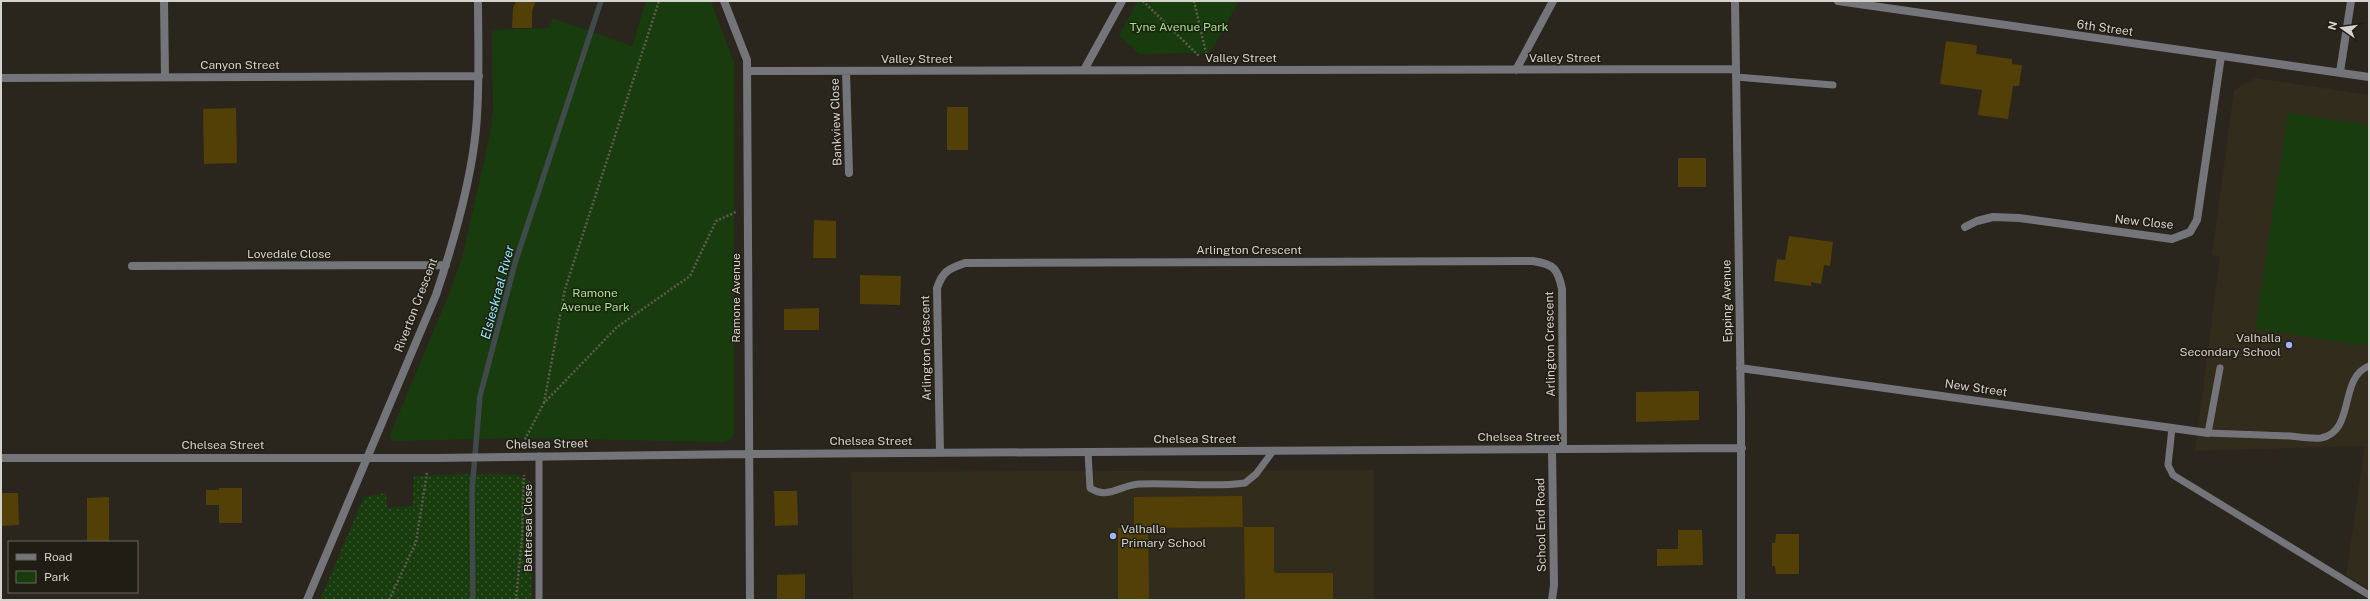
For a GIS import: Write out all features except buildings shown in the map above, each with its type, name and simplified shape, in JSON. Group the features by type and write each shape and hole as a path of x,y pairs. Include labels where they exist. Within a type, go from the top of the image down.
{"street":[{"path":"164,1 165,78"},
{"name":"Riverton Crescent","path":"307,600 366,457 436,295 446,266 471,160 476,130 479,76 478,1"},
{"name":"Ramone Avenue","path":"724,1 747,60 750,600"},
{"path":"1084,70 1122,1"},
{"path":"1516,70 1554,1"},
{"name":"Epping Avenue","path":"1735,1 1742,448 1741,600"},
{"name":"6th Street","path":"1838,1 2369,77"},
{"path":"2340,72 2351,1"},
{"name":"New Close","path":"1965,227 1977,221 1993,217 2019,218 2172,239 2190,232 2197,220 2221,56"},
{"name":"Valley Street","path":"747,70 1516,70 1736,73"},
{"name":"Bankview Close","path":"846,71 849,173"},
{"name":"Canyon Street","path":"1,78 479,76"},
{"name":"Arlington Crescent","path":"940,453 937,288 942,276 950,269 965,263 1544,262 1553,267 1559,275 1562,289 1563,449"},
{"name":"Lovedale Close","path":"132,266 446,266"},
{"name":"New Street","path":"1740,368 2208,433"},
{"name":"Chelsea Street","path":"1,458 436,458 749,454 1742,448"},
{"name":"School End Road","path":"1552,449 1554,585 1552,600"}],"lane":[{"path":"1736,73 1833,85"},
{"path":"2220,368 2208,433 2321,438 2338,426 2345,411 2352,382 2360,371 2369,366"},
{"path":"2172,428 2168,466 2172,475 2369,595"},
{"path":"1088,452 1090,488 1105,494 1137,484 1245,483 1256,474 1273,451"},
{"name":"Battersea Close","path":"539,456 539,600"}],"path":[{"path":"523,444 544,403 565,290 659,1"},
{"path":"1143,1 1202,58"},
{"path":"1194,1 1206,53"},
{"path":"544,403 617,327 690,276 716,221 748,208"},
{"path":"389,600 416,542 427,473"},
{"path":"516,600 522,537 524,475"}],"shaded area":[{"name":"Valhalla Secondary School","path":"2255,78 2369,95 2369,589 2346,575 2365,446 2195,451 2220,256 2212,255 2234,90"},
{"name":"Valhalla Primary School","path":"1374,470 1374,600 853,600 851,472"}],"green space":[{"name":"Ramone Avenue Park","path":"646,1 711,1 734,63 734,435 726,442 520,438 392,441 390,435 449,294 462,258 488,143 493,113 492,30 549,28 553,18 632,46"},
{"name":"Tyne Avenue Park","path":"1138,1 1239,1 1210,53 1139,54 1119,35"},
{"path":"2288,113 2369,125 2369,346 2255,329"},
{"path":"472,474 516,475 530,481 532,600 320,600 364,497 386,493 387,508 413,506 414,476"}],"waterway":[{"name":"Elsieskraal River","path":"473,600 472,491 480,396 515,263 601,1"}],"place":[{"name":"Valhalla Secondary School","path":"2289,345"},
{"name":"Valhalla Primary School","path":"1113,536"}]}
